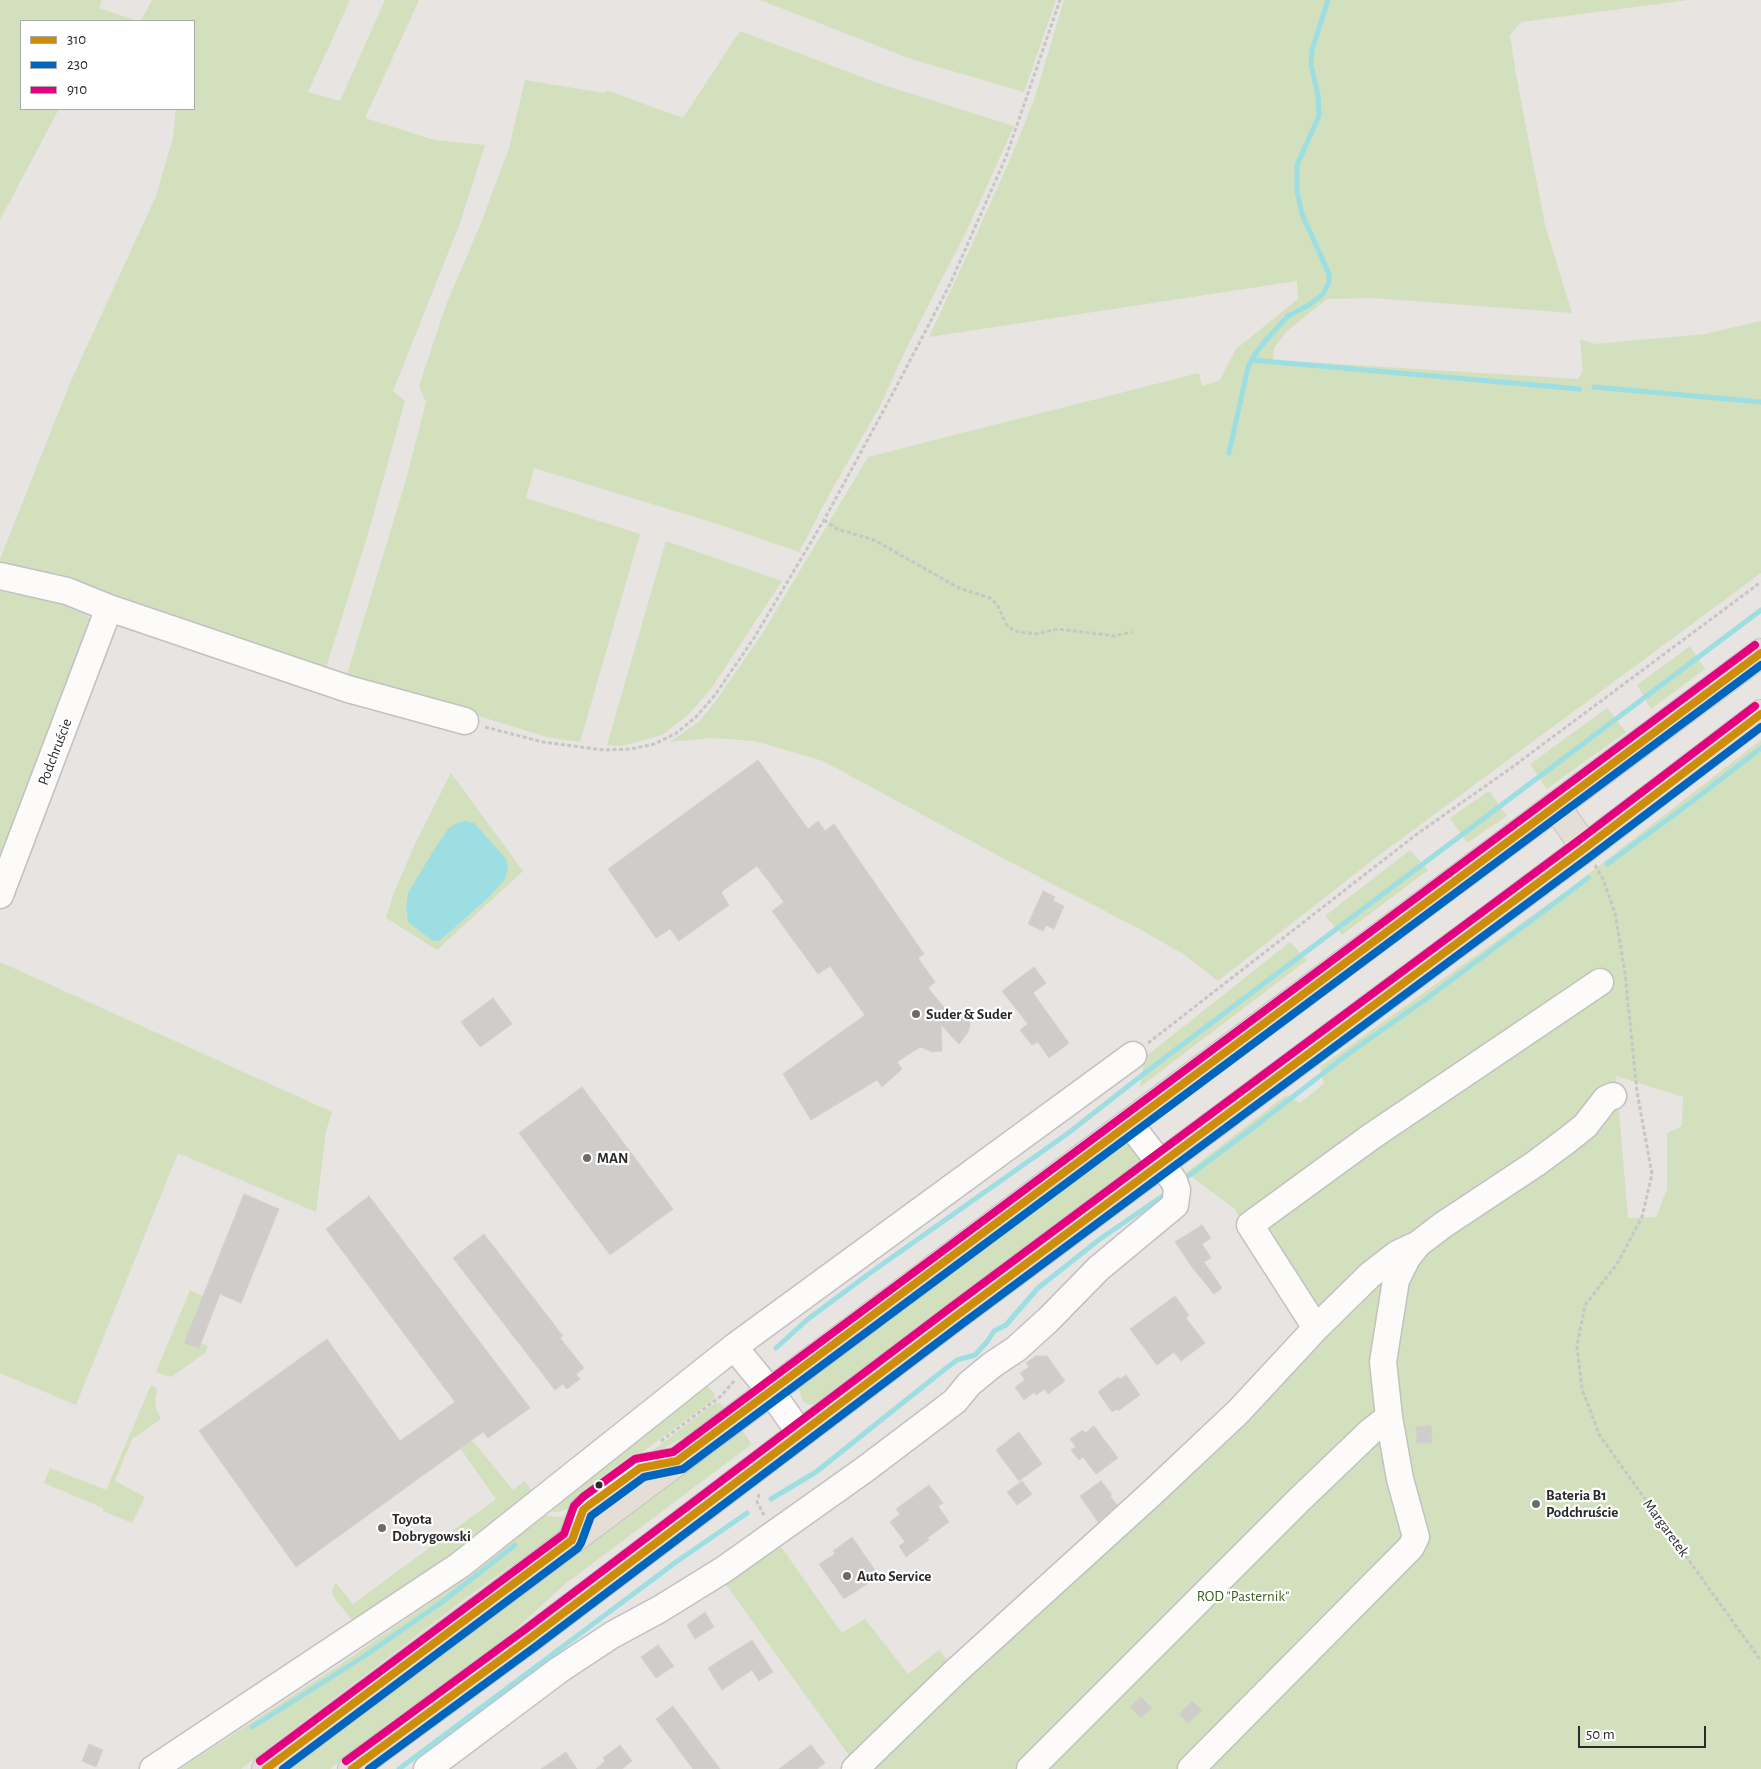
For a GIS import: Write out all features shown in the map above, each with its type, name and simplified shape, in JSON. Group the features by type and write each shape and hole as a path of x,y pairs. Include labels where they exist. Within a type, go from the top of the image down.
{"main road":[{"path":"266,1769 1761,654"},
{"path":"352,1769 529,1639 800,1433 1585,848 1761,714"},
{"path":"1556,806 1585,848"}],"street":[{"path":"0,576 66,591 109,608 348,689 465,721"},
{"name":"Podchruście","path":"0,895 109,608"},
{"path":"1316,1328 1250,1225 1372,1136 1600,982"},
{"path":"153,1769 460,1565 734,1347 1133,1056"},
{"path":"855,1769 955,1672 1238,1412 1316,1328 1370,1275 1397,1254 1418,1244 1551,1152 1585,1126 1606,1100 1613,1096"},
{"path":"427,1769 582,1655 612,1635 723,1570 864,1470 955,1401 969,1384 992,1365 1016,1349 1048,1320 1099,1268 1175,1205 1177,1190 1174,1182 1129,1124"},
{"path":"1191,1769 1411,1546 1416,1536 1400,1479 1389,1417 1383,1362 1396,1280 1407,1258 1418,1244"},
{"path":"734,1347 771,1392 800,1433"},
{"path":"1030,1769 1134,1663 1313,1487 1370,1432 1389,1417"}],"path":[{"path":"465,721 543,742 603,750 631,749 654,744 674,734 696,718 715,695 749,646 824,520 950,284 1006,157 1060,0"},
{"path":"824,520 837,529 874,540 959,588 990,598 997,604 1006,624 1014,631 1035,634 1058,629 1114,636 1132,632"},
{"path":"1133,1056 1417,834 1511,768 1761,582"},
{"name":"Margaretek","path":"1582,1388 1600,1436 1761,1661"}],"green space":[{"path":"0,0 102,0 99,8 135,20 20,20 20,110 58,110 0,220"},
{"path":"152,0 350,0 308,92 340,101 385,0 419,0 365,118 434,140 485,145 460,223 393,391 405,401 368,534 324,674 0,570 0,559 71,381 156,196 173,138 176,110 195,110 195,20 142,20"},
{"path":"760,0 1056,0 1024,92 911,59"},
{"path":"1064,0 1688,0 1521,22 1510,35 1545,225 1572,313 1373,298 1327,299 1287,331 1274,348 1273,360 1578,379 1583,371 1580,339 1594,344 1705,334 1761,321 1761,573 1374,859 1218,981 1185,955 1136,927 1010,862 823,761 755,741 711,738 670,742 700,721 718,698 762,634 868,457 1199,373 1202,386 1220,380 1236,349 1298,299 1297,281 929,337 1011,157 1034,100"},
{"path":"740,31 880,84 1014,126 967,230 906,349 880,406 830,493 799,552 724,526 534,468 526,498 640,534 580,742 547,737 462,711 345,681 406,480 426,402 419,386 446,305 481,223 509,148 525,80 604,93 606,90 683,118"},
{"path":"666,541 782,581 711,689 688,715 662,735 622,746 607,745"},
{"path":"0,585 75,602 90,619 92,645 0,871"},
{"path":"1690,646 1705,669 1651,709 1637,685"},
{"path":"1607,708 1626,732 1547,789 1530,764"},
{"name":"ROD \"Pasternik\"","path":"1761,740 1761,1769 858,1769 722,1579 779,1544 842,1633 865,1619 908,1674 939,1650 957,1672 1306,1328 1234,1208 1186,1173 1286,1095 1300,1103 1324,1084 1320,1067 1569,889","holes":["1616,1076 1683,1097 1682,1126 1667,1133 1667,1189 1656,1217 1628,1218"]},
{"path":"451,773 523,871 437,950 386,918 393,895 415,844","holes":["409,893 487,899 439,941 406,914"]},
{"path":"1489,791 1507,816 1467,843 1450,818"},
{"path":"1410,850 1428,870 1342,935 1325,916"},
{"path":"1290,942 1307,960 1140,1087 1145,1057"},
{"path":"0,962 332,1112 326,1131 316,1212 178,1153 76,1405 0,1373"},
{"path":"1128,1144 1132,1146 1144,1161 822,1402 809,1405 803,1401 799,1390 805,1381 1120,1145"},
{"path":"190,1290 203,1296 184,1343 198,1348 201,1343 208,1346 205,1353 171,1377 156,1372"},
{"path":"705,1382 715,1395 713,1400 600,1483 597,1480 590,1485 592,1489 566,1510 548,1511"},
{"path":"151,1385 156,1388 156,1409 161,1419 132,1439 115,1481 145,1497 132,1523 103,1511 103,1508 44,1483 50,1468 106,1490"},
{"path":"715,1403 720,1403 727,1412 630,1468"},
{"path":"741,1429 752,1444 565,1584 503,1641 330,1769 286,1769"},
{"path":"472,1440 513,1490 525,1481 534,1494 453,1559 354,1620 351,1619 333,1596 332,1591 335,1583 353,1604 496,1499 460,1448"},
{"path":"584,1501 562,1530 474,1592 241,1769 180,1769 341,1664 428,1604 543,1515 562,1517"}],"water":[{"path":"459,822 474,823 506,859 508,869 505,879 487,899 439,941 433,941 408,922 406,907 408,893 449,828"}],"building":[{"path":"758,760 808,829 818,821 825,831 834,824 924,954 918,958 935,982 928,988 947,1011 963,1012 969,1017 970,1025 968,1032 959,1044 941,1025 942,1051 933,1052 920,1047 897,1062 902,1069 882,1087 877,1080 811,1120 783,1074 865,1015 830,966 818,974 772,911 784,902 757,866 721,892 729,905 679,941 670,929 656,938 608,869"},
{"path":"1043,891 1055,897 1053,901 1064,906 1054,929 1046,925 1043,931 1028,924"},
{"path":"1034,967 1046,983 1033,993 1069,1043 1049,1058 1038,1042 1032,1045 1020,1030 1028,1024 1002,991"},
{"path":"493,998 512,1024 480,1047 461,1022"},
{"path":"582,1087 673,1209 610,1255 519,1133"},
{"path":"244,1194 279,1209 241,1303 220,1294 199,1348 184,1343"},
{"path":"369,1196 530,1408 488,1438 483,1432 296,1567 199,1431 327,1339 400,1441 455,1402 326,1229"},
{"path":"1202,1225 1211,1238 1202,1244 1211,1258 1204,1262 1222,1288 1214,1294 1175,1242"},
{"path":"484,1234 563,1336 560,1338 584,1368 576,1374 580,1379 567,1389 563,1384 555,1390 453,1258"},
{"path":"1175,1296 1189,1315 1186,1318 1205,1343 1181,1361 1174,1352 1157,1365 1130,1329"},
{"path":"1036,1356 1047,1356 1065,1381 1048,1394 1045,1389 1036,1395 1034,1392 1024,1400 1015,1387 1025,1380 1020,1373 1029,1367 1026,1363"},
{"path":"1126,1375 1140,1395 1118,1411 1117,1409 1112,1412 1098,1392 1118,1377 1120,1379"},
{"path":"1094,1426 1118,1458 1096,1474 1083,1457 1079,1460 1071,1450 1076,1447 1070,1439 1083,1430 1085,1433"},
{"path":"1431,1426 1432,1442 1417,1443 1416,1427"},
{"path":"1019,1432 1042,1464 1019,1481 996,1450"},
{"path":"1022,1481 1032,1494 1017,1505 1007,1492"},
{"path":"1101,1481 1117,1505 1098,1522 1080,1496"},
{"path":"929,1485 943,1503 938,1506 949,1522 906,1557 899,1546 905,1542 890,1522 900,1514 896,1509"},
{"path":"852,1537 879,1576 844,1599 819,1564 835,1554 833,1551"},
{"path":"705,1612 714,1627 695,1639 687,1625"},
{"path":"752,1640 773,1672 759,1681 752,1670 722,1690 708,1668"},
{"path":"658,1645 674,1666 656,1678 641,1657"},
{"path":"1141,1697 1152,1708 1141,1718 1130,1707"},
{"path":"1192,1701 1202,1710 1188,1723 1179,1714"},
{"path":"673,1706 720,1769 693,1769 656,1719"},
{"path":"89,1744 103,1750 96,1767 82,1761"},
{"path":"620,1745 632,1761 622,1769 596,1769 605,1761 603,1758"},
{"path":"811,1745 825,1763 817,1769 779,1769"},
{"path":"566,1752 577,1769 541,1769"}],"waterway":[{"path":"1229,453 1248,367 1255,354 1288,316 1309,305 1323,294 1329,282 1329,274 1302,214 1297,191 1297,165 1319,116 1318,95 1311,65 1312,50 1328,0"},
{"path":"1252,360 1580,389"},
{"path":"1594,387 1761,402"},
{"path":"776,1348 808,1319 1067,1134 1150,1069 1761,610"},
{"path":"1607,864 1761,748"},
{"path":"1187,1177 1348,1054 1426,999 1588,878"},
{"path":"771,1499 816,1472 957,1360 975,1355 994,1331 1006,1325 1038,1288 1100,1239 1164,1195"},
{"path":"399,1769 676,1562 747,1513"},
{"path":"252,1727 363,1657 442,1602 515,1545"}],"transit line":[{"name":"910","path":"260,1761 564,1534 574,1506 583,1497 635,1459 673,1452 1755,645"},
{"name":"310","path":"572,1540 583,1510 589,1505 640,1468 677,1461 1761,653"},
{"name":"230","path":"283,1769 578,1548 591,1516 595,1513 644,1477 683,1469 1761,665"},
{"name":"910","path":"346,1761 523,1631 950,1308 1579,840 1755,706"},
{"name":"310","path":"352,1769 529,1639 956,1316 1585,848 1761,714"},
{"name":"230","path":"369,1769 535,1647 962,1324 1591,856 1761,727"},
{"name":"310","path":"266,1769 572,1540"}],"place":[{"name":"Suder & Suder","path":"916,1014"},
{"name":"MAN","path":"587,1158"},
{"name":"Bateria B1 Podchruście","path":"1536,1504"},
{"name":"Toyota Dobrygowski","path":"382,1528"},
{"name":"Auto Service","path":"847,1576"}]}
